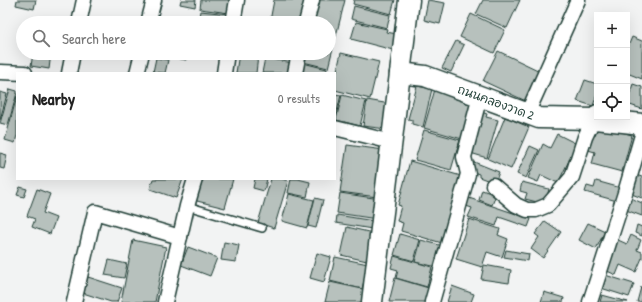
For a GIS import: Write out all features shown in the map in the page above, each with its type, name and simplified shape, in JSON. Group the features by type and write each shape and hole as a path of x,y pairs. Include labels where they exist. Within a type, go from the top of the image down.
{"street":[{"path":"81,16 84,0"},
{"path":"150,16 154,0"},
{"path":"234,16 237,0"},
{"path":"308,16 312,0"},
{"path":"374,301 409,0"},
{"path":"527,114 578,0"},
{"path":"69,72 72,60"},
{"path":"137,72 140,60"},
{"path":"224,72 226,60"},
{"path":"295,72 298,60"},
{"path":"0,72 16,73"},
{"name":"ถนนคลองวาด 2","path":"400,73 425,76 539,118 594,115"},
{"path":"432,302 468,174 464,157 480,96"},
{"path":"493,185 516,205 527,210 536,210 548,205 572,177 585,137 594,119"},
{"name":"ถนนคลองวาด 2","path":"622,120 642,124"},
{"path":"336,128 392,142"},
{"path":"590,302 642,135"},
{"path":"165,302 187,206 195,180"},
{"path":"74,302 95,212 180,238"}],"lane":[{"path":"187,206 262,228"}],"building":[{"path":"17,0 36,0 34,9 16,5"},
{"path":"181,0 196,0 195,7 180,4"},
{"path":"201,0 230,0 229,13 200,9"},
{"path":"274,0 307,0 304,16 271,16"},
{"path":"319,0 345,0 336,36 336,16 315,16"},
{"path":"354,0 395,0 391,14 353,4"},
{"path":"428,0 445,3 440,24 424,20"},
{"path":"483,0 520,0 507,28 476,14"},
{"path":"354,6 390,15 387,28 351,19"},
{"path":"200,11 229,14 229,16 199,16"},
{"path":"471,14 505,30 494,53 460,37"},
{"path":"356,22 387,29 386,32 397,34 393,50 351,39"},
{"path":"632,37 642,41 642,79 630,74 630,42"},
{"path":"456,41 464,45 451,72 442,68"},
{"path":"498,51 544,73 530,103 483,81"},
{"path":"341,53 379,62 370,99 336,90 336,75"},
{"path":"32,60 50,60 49,69 31,66"},
{"path":"156,60 168,60 165,72 153,72"},
{"path":"238,60 258,60 256,72 236,72"},
{"path":"265,60 276,60 293,63 291,72 262,72"},
{"path":"304,60 330,60 328,68 303,62"},
{"path":"303,63 327,69 326,72 300,72"},
{"path":"585,80 594,83 593,106 577,101"},
{"path":"633,84 642,87 642,109 630,105 630,93"},
{"path":"417,86 432,89 423,127 412,124 412,120 408,119"},
{"path":"10,89 16,91 16,97 8,125 0,123"},
{"path":"435,89 457,95 456,99 468,101 467,104 471,105 462,139 424,128"},
{"path":"0,92 7,94 0,120"},
{"path":"336,94 341,95 336,116"},
{"path":"342,95 366,101 360,126 336,120"},
{"path":"16,100 15,143 5,140"},
{"path":"367,100 390,104 386,129 363,126"},
{"path":"479,111 487,114 486,117 498,120 487,158 467,152"},
{"path":"505,117 529,127 511,169 488,159"},
{"path":"595,125 632,135 622,172 592,164 595,152 588,150"},
{"path":"424,130 460,140 451,170 415,160"},
{"path":"557,134 577,144 558,183 541,175 538,182 528,178 543,144 550,148"},
{"path":"347,145 384,150 377,197 340,192"},
{"path":"530,146 539,150 526,178 517,174"},
{"path":"0,153 7,155 4,169 0,168"},
{"path":"410,161 461,176 442,243 401,231 403,223 397,221 401,206 398,205"},
{"path":"474,162 499,172 495,183 479,177 479,174 471,171"},
{"path":"636,175 642,177 642,198 629,193"},
{"path":"153,180 183,180 176,198 150,189"},
{"path":"198,180 233,180 225,208 193,200"},
{"path":"255,180 267,180 264,191 253,188"},
{"path":"271,180 288,181 274,228 258,223"},
{"path":"291,180 310,182 307,197 288,193"},
{"path":"596,181 621,188 617,201 585,192 587,186 594,188"},
{"path":"522,182 549,189 545,204 525,199 527,193 520,191"},
{"path":"20,187 27,189 24,197 17,195"},
{"path":"37,189 50,194 43,213 56,218 50,234 32,227 35,219 27,216"},
{"path":"482,190 496,195 492,205 479,200"},
{"path":"340,193 380,199 377,219 337,213"},
{"path":"289,194 314,200 307,228 282,221"},
{"path":"466,197 531,219 528,227 499,217 496,226 468,217 472,208 463,205"},
{"path":"315,198 323,200 316,228 308,226"},
{"path":"631,198 642,203 642,216 626,210"},
{"path":"337,215 374,221 372,229 336,223"},
{"path":"469,219 500,229 498,235 508,239 502,257 487,252 482,267 456,259"},
{"path":"545,221 561,232 543,258 531,249 539,237 535,234"},
{"path":"588,223 605,231 596,249 579,240"},
{"path":"637,225 642,227 642,236 635,233"},
{"path":"347,227 377,234 371,262 341,255"},
{"path":"400,234 420,240 414,261 394,255"},
{"path":"631,235 641,240 637,250 642,252 642,258 636,272 620,265 616,275 605,270 618,240 627,244"},
{"path":"133,240 166,247 155,302 121,302"},
{"path":"421,240 443,246 437,267 415,262"},
{"path":"224,242 239,245 236,262 221,260"},
{"path":"188,247 217,258 210,276 181,265"},
{"path":"506,250 529,254 528,261 504,257"},
{"path":"317,253 331,257 324,282 310,278"},
{"path":"394,256 432,267 427,287 396,278 398,270 391,268"},
{"path":"335,257 368,264 362,289 330,281"},
{"path":"109,260 127,264 124,278 105,275"},
{"path":"484,265 511,270 509,283 481,279"},
{"path":"605,275 634,284 629,297 601,288"},
{"path":"88,277 122,288 117,302 111,302 83,293"},
{"path":"395,278 432,289 428,302 389,302"},
{"path":"330,282 367,290 364,302 325,302"},
{"path":"452,286 474,294 471,302 447,302"},
{"path":"641,287 642,302 637,302"},
{"path":"544,292 564,298 563,302 541,302"},
{"path":"602,295 628,302 600,302"}]}
